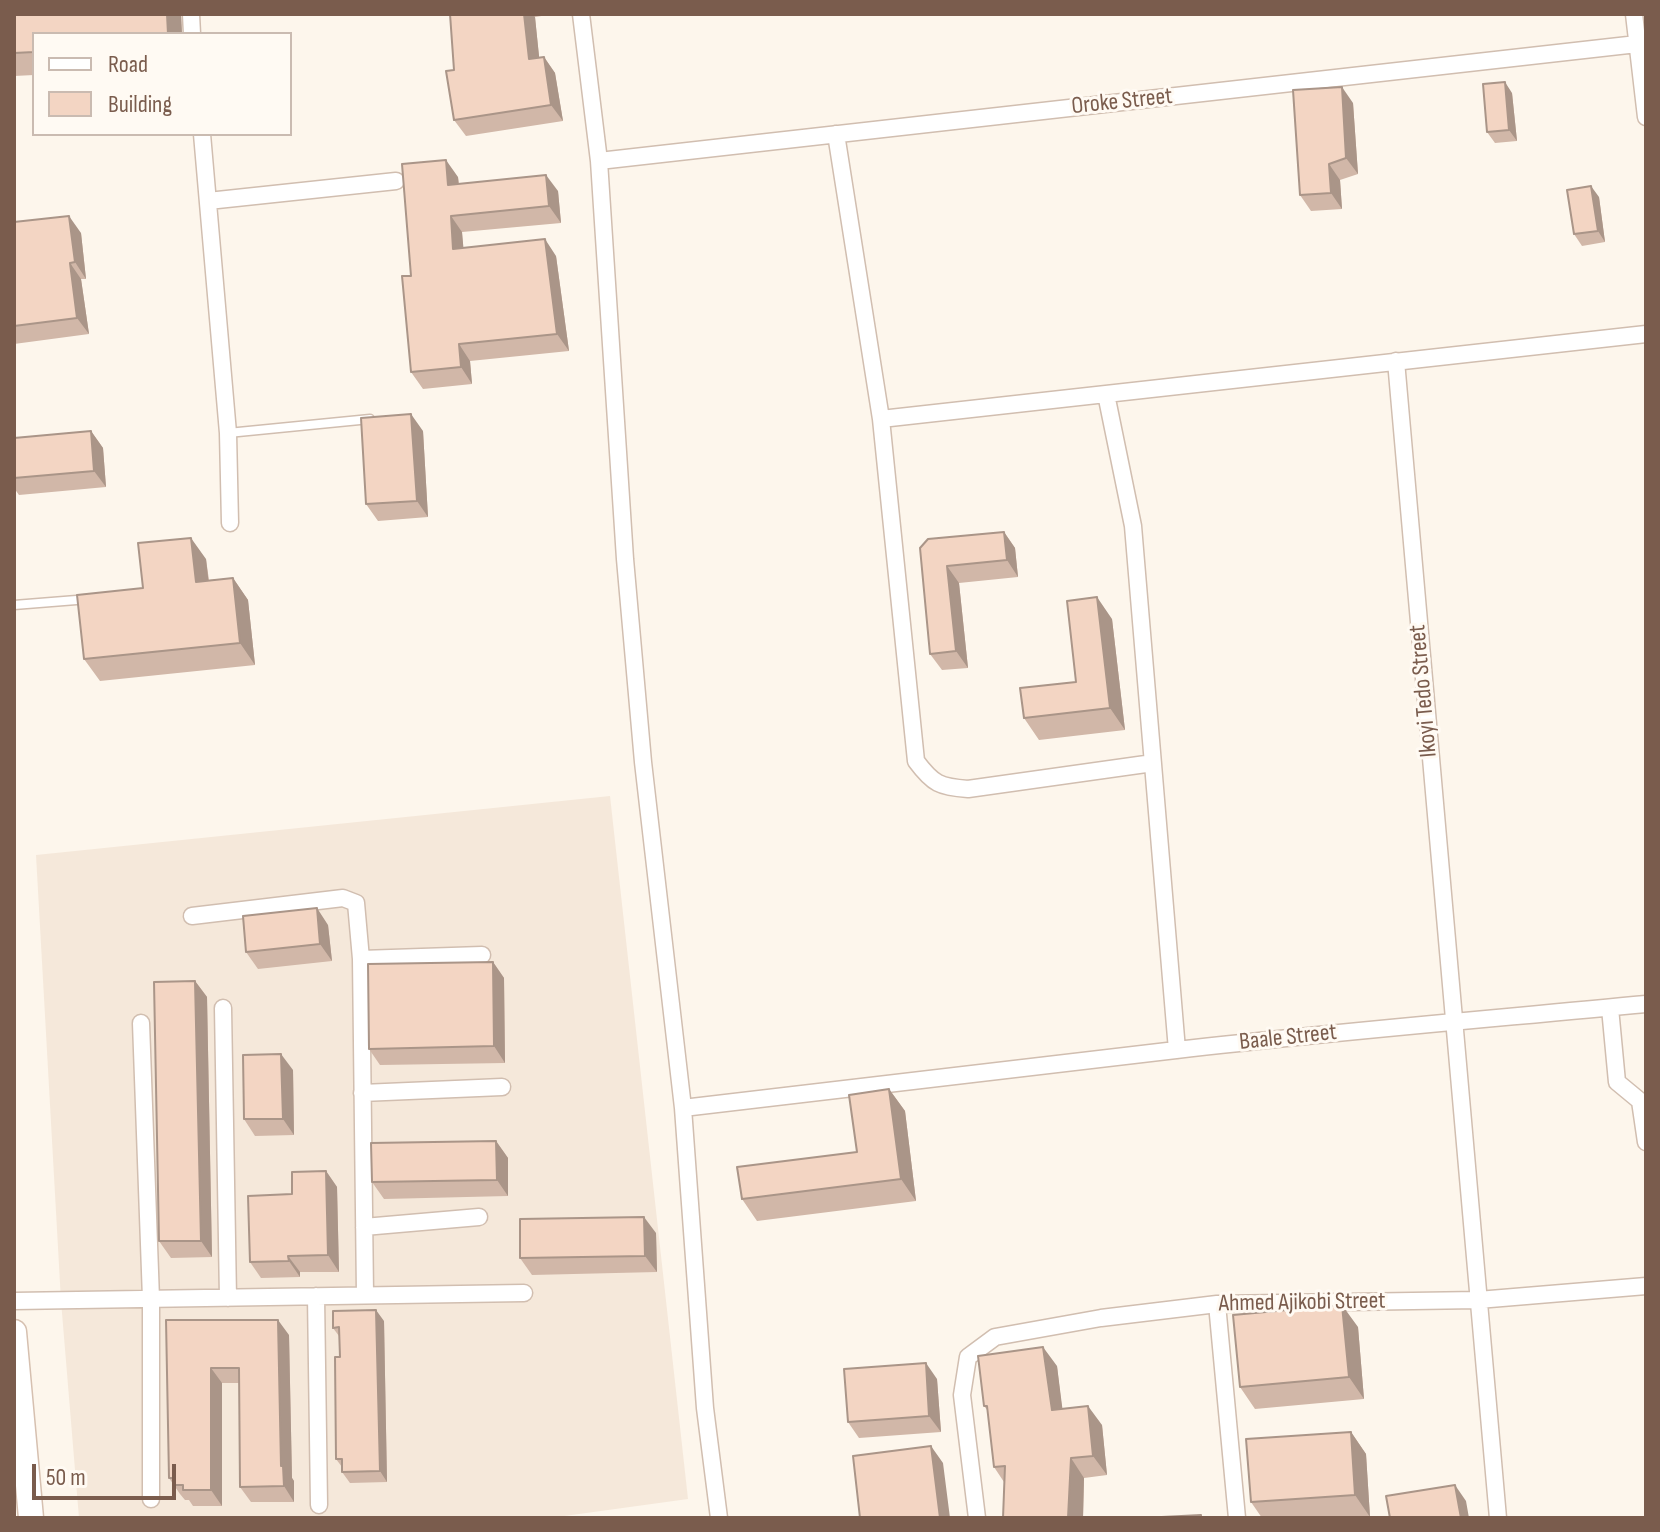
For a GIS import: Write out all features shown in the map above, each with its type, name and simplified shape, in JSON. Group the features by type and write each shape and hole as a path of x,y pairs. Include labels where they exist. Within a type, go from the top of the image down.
{"main road":[{"path":"14,1332 31,1518"}],"street":[{"path":"581,14 599,161 625,559 641,747 683,1108 705,1408 719,1518"},
{"path":"1634,14 1641,44 1646,117"},
{"name":"Oroke Street","path":"599,161 1641,44"},
{"path":"836,134 881,419 916,761 933,782 968,789 1153,763"},
{"path":"202,136 228,433 230,523"},
{"path":"208,201 396,181"},
{"path":"881,419 1646,334"},
{"name":"Ikoyi Tedo Street","path":"1396,361 1498,1518"},
{"path":"1106,394 1133,526 1177,1050"},
{"path":"192,916 343,898 356,903 361,959 365,1295"},
{"path":"361,959 482,955"},
{"name":"Baale Street","path":"683,1108 1177,1050 1646,1004"},
{"path":"223,1008 228,1298"},
{"path":"1610,1008 1617,1082 1640,1101 1646,1142"},
{"path":"141,1023 151,1299 151,1499"},
{"path":"362,1093 502,1087"},
{"path":"364,1227 479,1217"},
{"name":"Ahmed Ajikobi Street","path":"977,1518 962,1395 968,1357 995,1337 1101,1318 1217,1304 1478,1300 1646,1286"},
{"path":"14,1301 524,1293"},
{"path":"316,1296 319,1505"},
{"path":"1217,1304 1237,1518"}],"lane":[{"path":"228,433 377,418"},
{"path":"14,605 104,598"}],"shaded area":[{"path":"610,796 688,1499 550,1518 79,1518 61,1301 36,855"}],"building":[{"path":"14,14 167,14 168,32 32,32 32,52 14,53"},
{"path":"450,14 524,14 529,59 544,57 551,105 454,120 446,71 454,70"},
{"path":"1505,82 1509,130 1487,132 1483,84"},
{"path":"1342,87 1346,158 1329,164 1331,193 1300,195 1293,90"},
{"path":"446,160 448,185 546,175 549,206 451,216 453,249 545,239 557,334 459,344 461,367 411,372 402,276 411,276 402,164"},
{"path":"1591,186 1598,231 1574,234 1567,190"},
{"path":"69,216 75,262 70,263 77,318 14,326 14,222"},
{"path":"411,414 417,501 366,504 361,418"},
{"path":"91,431 94,471 14,478 14,438"},
{"path":"1004,532 1007,560 947,566 956,651 930,654 920,548 928,539"},
{"path":"191,538 196,582 233,578 240,643 84,659 77,595 143,588 138,543"},
{"path":"1097,597 1110,708 1024,718 1020,688 1076,682 1067,601"},
{"path":"317,908 320,944 246,952 243,916"},
{"path":"493,962 494,1046 369,1049 368,964"},
{"path":"195,981 201,1241 159,1241 154,982"},
{"path":"281,1054 283,1119 244,1119 243,1055"},
{"path":"889,1089 901,1179 742,1199 737,1167 857,1152 849,1095"},
{"path":"496,1141 497,1180 372,1182 371,1143"},
{"path":"326,1171 328,1255 288,1256 289,1261 250,1262 248,1196 292,1194 292,1172"},
{"path":"644,1217 645,1256 520,1258 520,1219"},
{"path":"1342,1305 1349,1377 1240,1387 1233,1315"},
{"path":"376,1310 380,1471 342,1472 342,1459 336,1459 335,1357 340,1357 339,1327 333,1328 333,1311"},
{"path":"166,1320 278,1320 284,1486 240,1487 239,1368 211,1368 211,1490 183,1490 183,1485 174,1485 174,1478 169,1478"},
{"path":"1043,1347 1052,1410 1088,1406 1093,1456 1071,1458 1068,1518 1003,1518 1005,1466 994,1467 978,1356"},
{"path":"926,1363 929,1416 848,1422 844,1369"},
{"path":"1351,1432 1355,1495 1251,1502 1246,1439"},
{"path":"931,1446 940,1518 860,1518 853,1456"},
{"path":"1455,1485 1461,1518 1390,1518 1386,1496"},
{"path":"1201,1515 1201,1518 1142,1518"}]}
